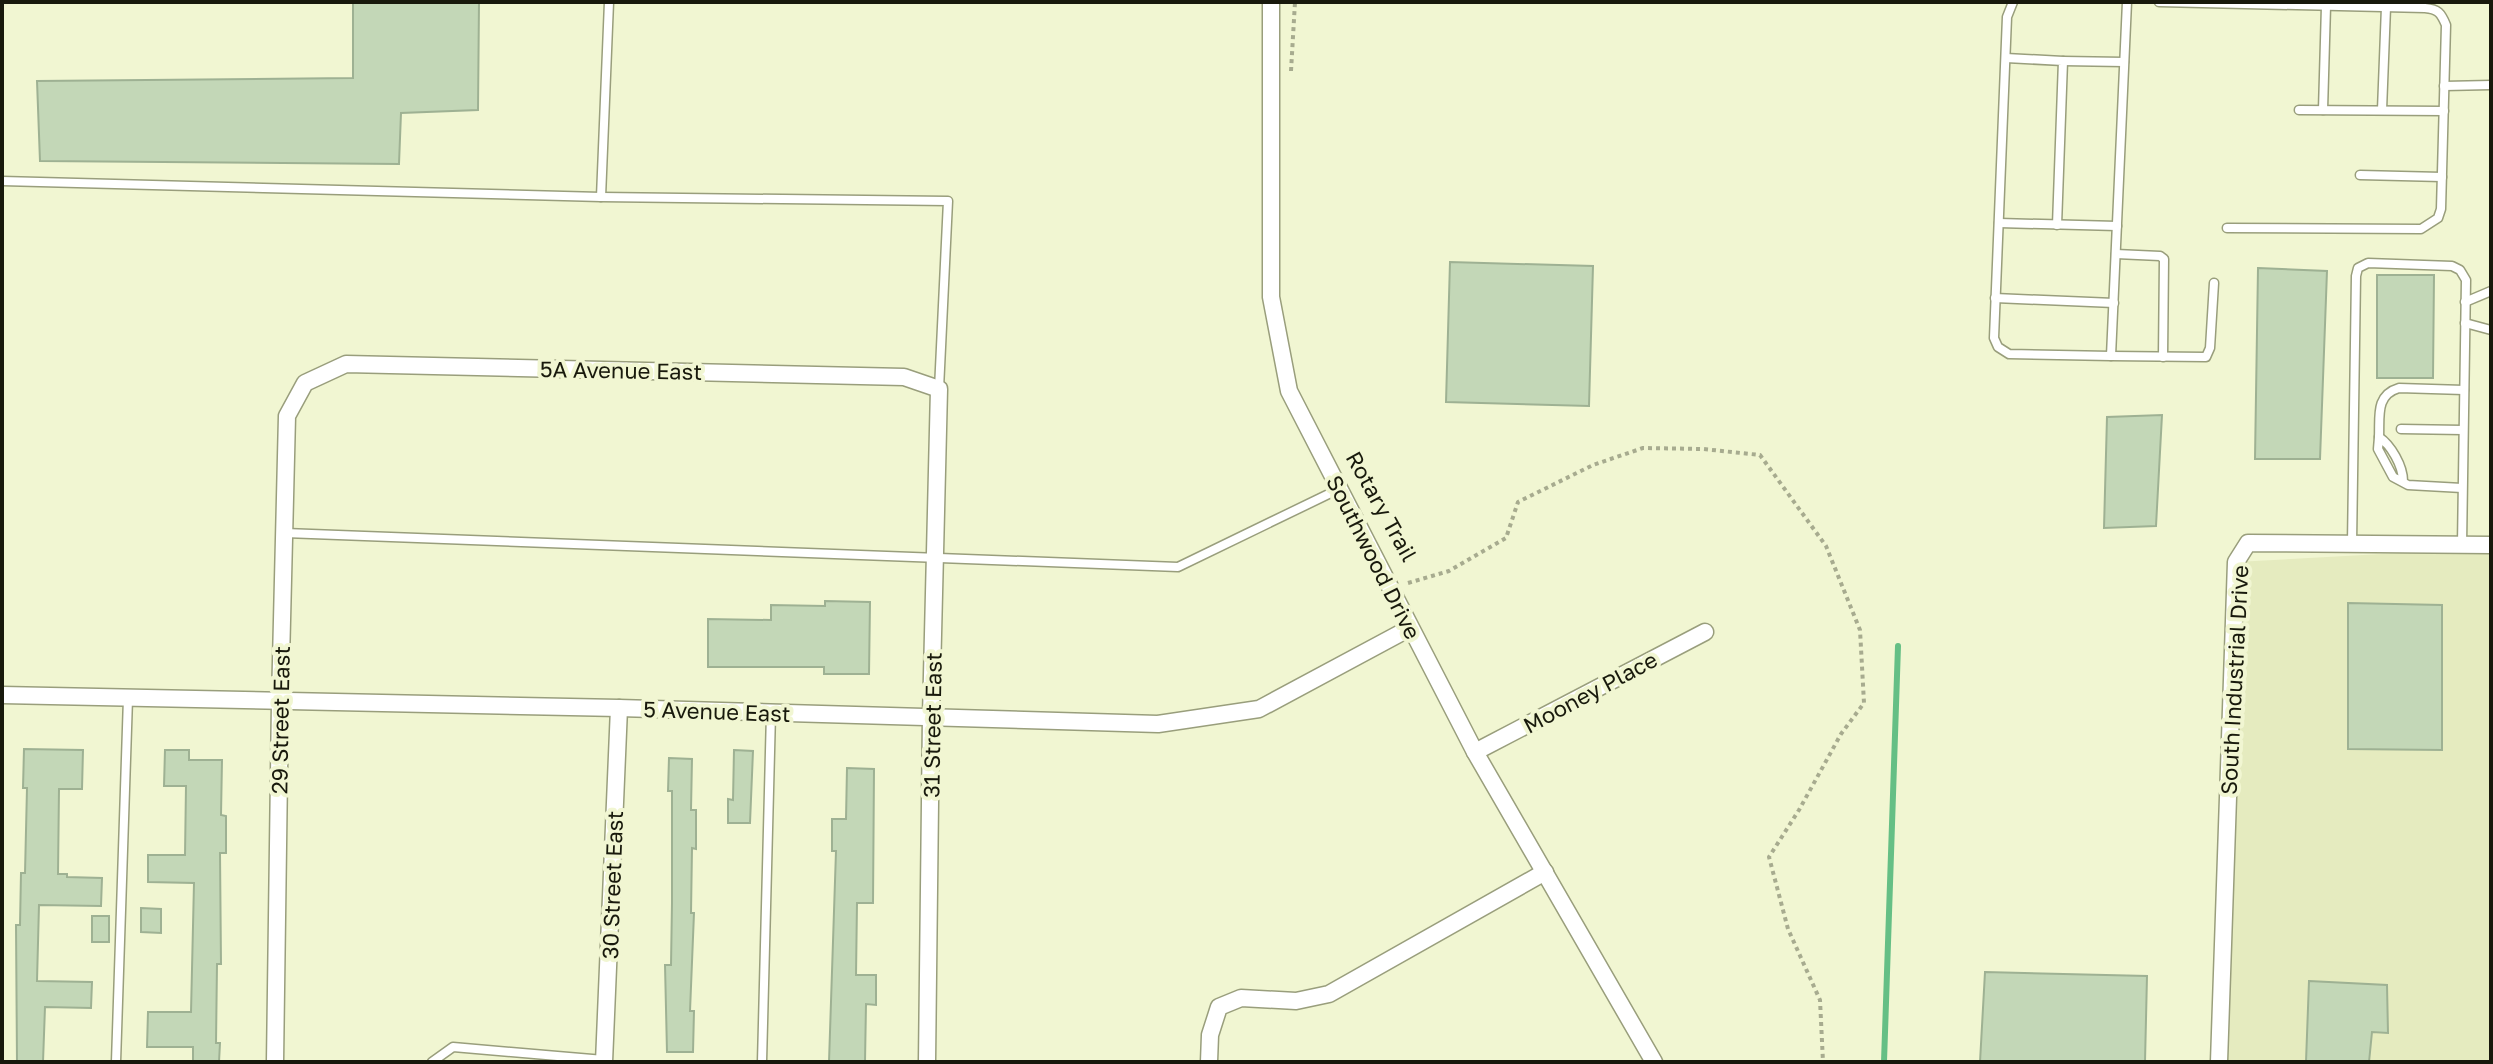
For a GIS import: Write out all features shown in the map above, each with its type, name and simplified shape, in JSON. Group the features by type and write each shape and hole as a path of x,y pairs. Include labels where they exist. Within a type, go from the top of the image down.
{"street":[{"name":"Southwood Drive","path":"1271,2 1271,297 1289,391 1475,752 1654,1062"},
{"name":"5A Avenue East","path":"305,383 346,364 904,377 939,389"},
{"name":"29 Street East","path":"275,1062 287,416 305,383"},
{"name":"31 Street East","path":"927,1062 939,389"},
{"name":"South Industrial Drive","path":"2219,1062 2236,562 2248,543 2491,545"},
{"name":"5 Avenue East","path":"2,695 619,708 1158,724 1259,709 1410,628"},
{"name":"Mooney Place","path":"1475,752 1705,632"},
{"name":"30 Street East","path":"604,1061 619,708"},
{"path":"1209,1062 1210,1035 1219,1007 1241,998 1296,1001 1329,994 1545,872"}],"lane":[{"path":"601,197 609,2"},
{"path":"2013,2 2007,17 1995,298 1994,338 1998,347 2009,354 2206,357 2210,348 2214,283"},
{"path":"2111,356 2127,2"},
{"path":"2159,2 2436,9 2446,25 2441,209 2438,218 2421,229 2227,228"},
{"path":"2323,110 2326,6"},
{"path":"2382,110 2386,7"},
{"path":"2006,58 2124,62"},
{"path":"2057,225 2063,61"},
{"path":"2444,86 2491,85"},
{"path":"2299,110 2444,111"},
{"path":"2360,175 2442,177"},
{"path":"2,181 601,197 948,201 939,389"},
{"path":"1999,223 2117,226"},
{"path":"2116,254 2160,256 2164,259 2163,357"},
{"path":"2352,544 2356,276 2358,268 2368,263 2452,266 2460,270 2466,280 2462,545"},
{"path":"2465,302 2491,291"},
{"path":"1995,298 2114,303"},
{"path":"2465,323 2491,330"},
{"path":"2462,488 2408,485 2393,477 2378,449 2380,403 2390,391 2399,388 2464,390"},
{"path":"2401,429 2463,430"},
{"path":"285,533 1178,567 1339,489"},
{"path":"116,1062 128,698"},
{"path":"762,1062 771,712"},
{"path":"432,1062 453,1047 604,1061"}],"path":[{"path":"1291,82 1295,2"},
{"name":"Rotary Trail","path":"1401,572 1409,584 1449,571 1506,538 1518,502 1593,465 1643,448 1703,449 1760,455 1826,546 1860,630 1864,703 1841,734 1769,857 1788,929 1820,1000 1823,1062"}],"shaded area":[{"path":"2491,548 2491,1062 2219,1062 2236,562"}],"building":[{"path":"353,2 479,2 478,110 401,113 399,164 40,161 37,81 353,78"},
{"path":"1450,262 1593,266 1589,406 1446,402"},
{"path":"2258,268 2327,271 2320,459 2255,459"},
{"path":"2377,275 2434,275 2433,378 2377,378"},
{"path":"2162,415 2156,526 2104,528 2107,417"},
{"path":"825,601 870,602 869,674 824,674 824,667 708,667 708,619 771,620 771,605 825,606"},
{"path":"2348,603 2442,605 2442,750 2348,749"},
{"path":"24,749 83,750 82,789 59,789 58,874 102,878 101,906 39,905 37,981 92,982 91,1008 45,1007 43,1062 17,1062 16,925 20,925 21,873 25,873 27,788 23,788"},
{"path":"165,750 189,750 189,760 222,760 221,815 226,816 226,853 220,853 221,964 217,964 216,1043 220,1043 219,1062 193,1062 193,1047 147,1047 148,1012 191,1012 194,883 148,882 148,855 185,855 186,786 164,786"},
{"path":"734,750 753,751 750,823 728,823 728,799 733,800"},
{"path":"669,758 692,759 691,810 696,810 691,913 694,913 690,1011 694,1011 693,1052 667,1052 665,965 671,965 672,903"},
{"path":"847,768 874,769 873,903 857,903 856,975 876,975 876,1005 866,1004 865,1062 829,1062 836,851 832,851 832,819 846,819"},
{"path":"141,908 161,909 161,933 141,932"},
{"path":"92,916 109,916 109,942 92,942"},
{"path":"1985,972 2147,976 2145,1062 1980,1062"},
{"path":"2309,981 2387,985 2388,1033 2372,1032 2369,1062 2306,1062"}],"waterway":[{"path":"1884,1062 1898,646"}]}
